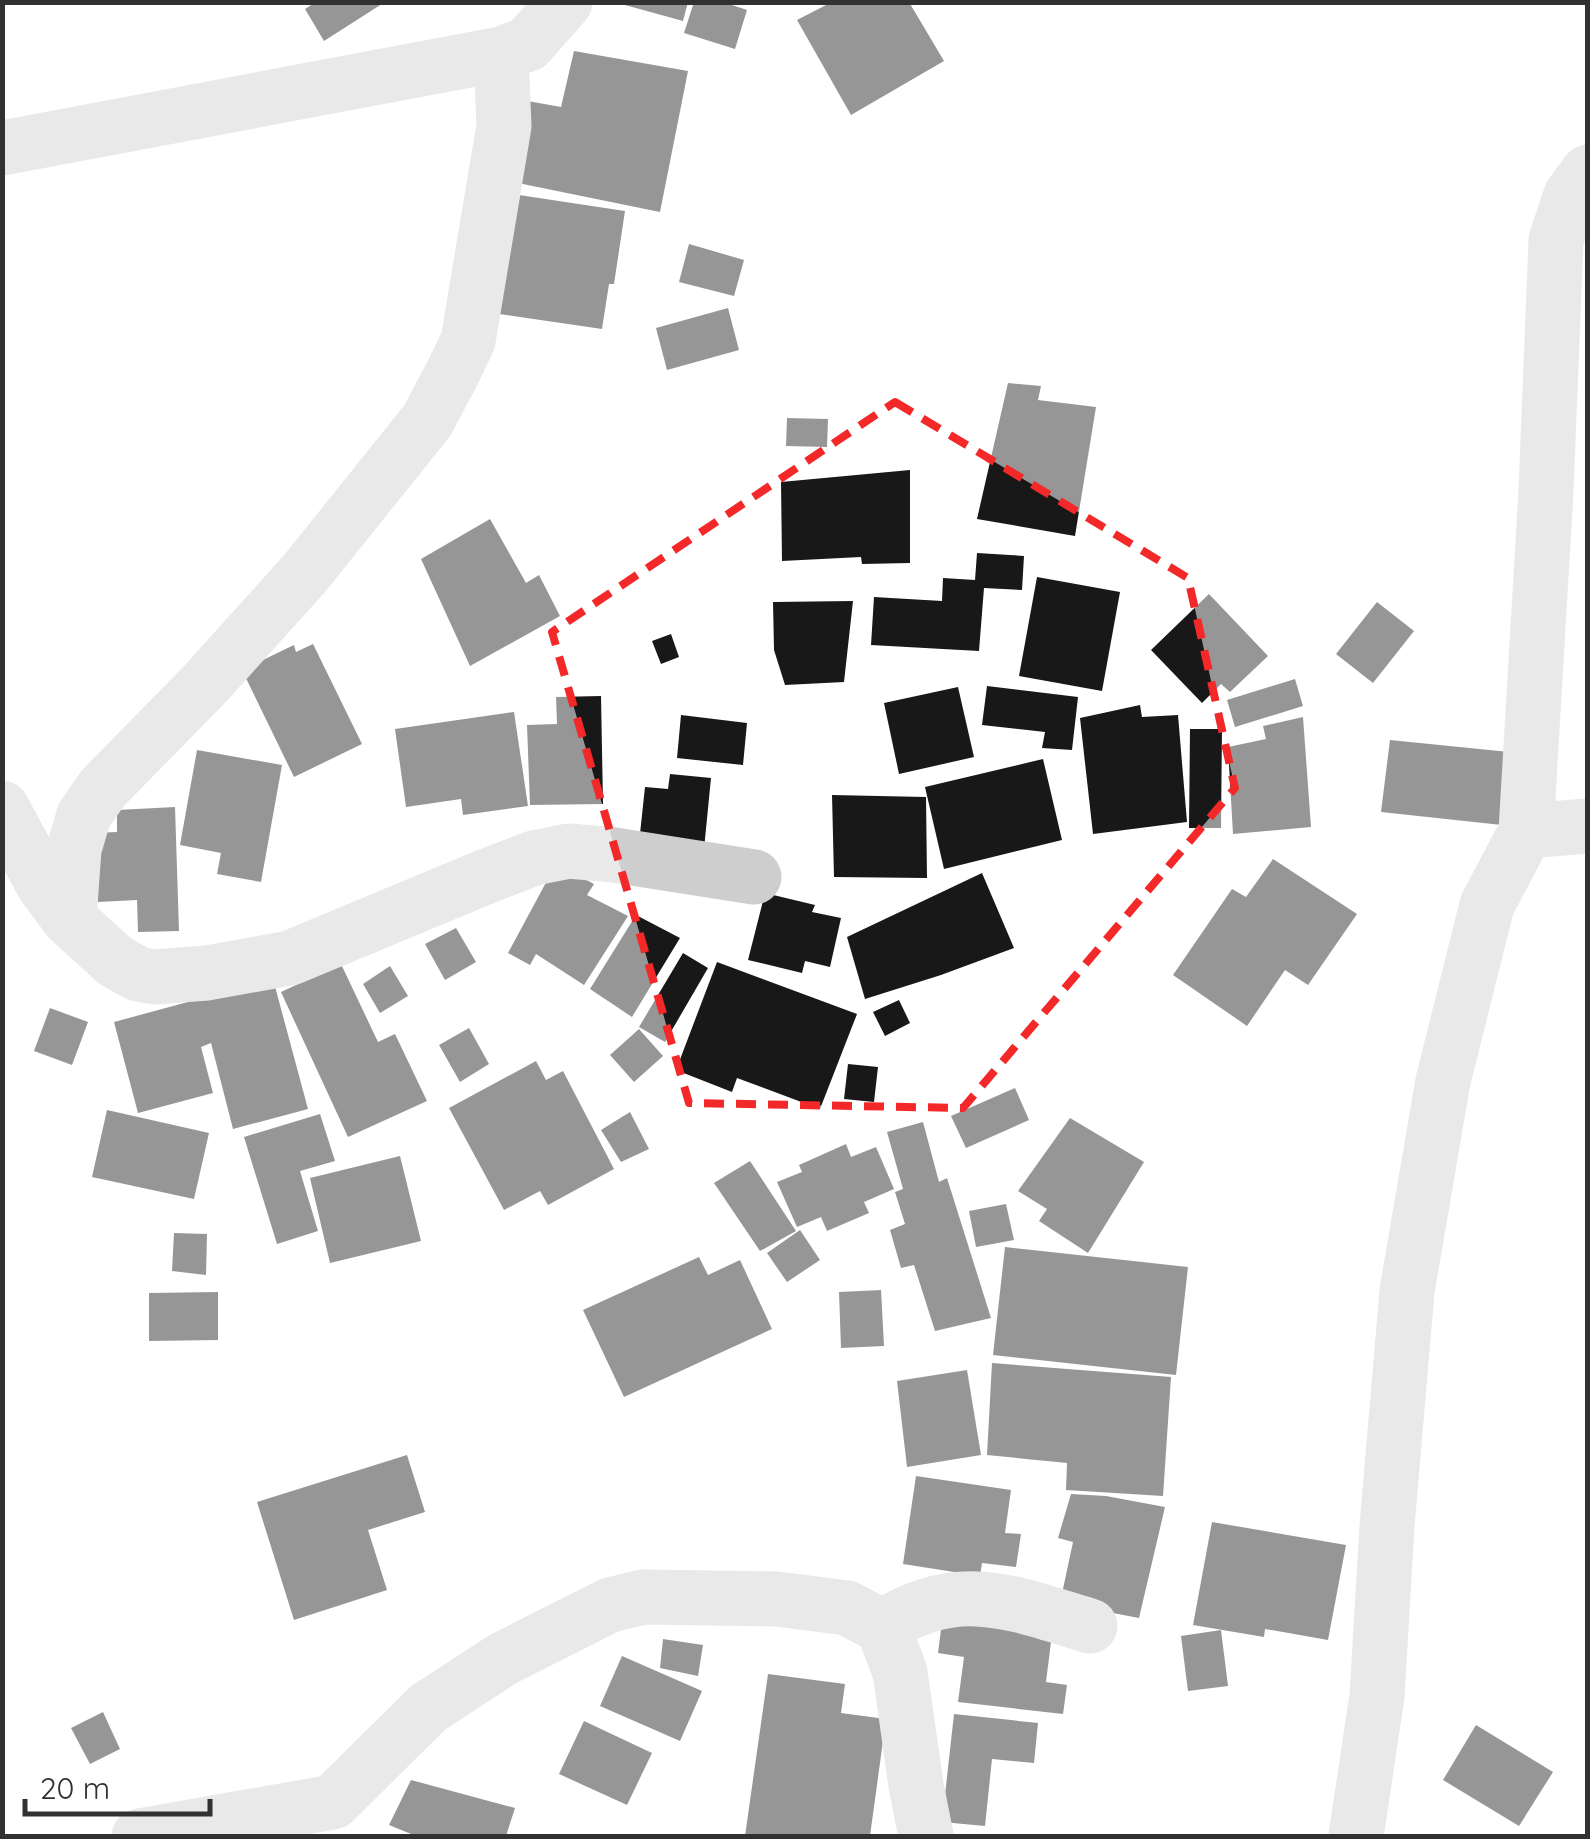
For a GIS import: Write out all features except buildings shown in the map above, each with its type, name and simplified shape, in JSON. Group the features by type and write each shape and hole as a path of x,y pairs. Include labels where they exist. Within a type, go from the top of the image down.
{"street":[{"path":"2,148 501,54 528,44 565,2"},
{"path":"69,919 74,849 84,815 103,788 205,684 305,573 427,420 451,376 468,341 504,126 501,54"},
{"path":"1356,1836 1377,1696 1406,1291 1443,1080 1487,906 1526,831 1556,240 1570,195 1588,172"},
{"path":"2,808 43,884 69,919 116,962 138,974 154,977 207,973 290,958 534,858 569,852 614,855 754,877"},
{"path":"1526,831 1588,826"},
{"path":"139,1836 323,1819 428,1708 503,1660 610,1605 643,1596 776,1600 847,1608 883,1627 900,1672 926,1836"},
{"path":"883,1627 928,1604 968,1598 1010,1602 1090,1626"}],"highlighted area":[{"path":"895,402 1188,578 1235,788 963,1108 689,1103 552,632"}]}
